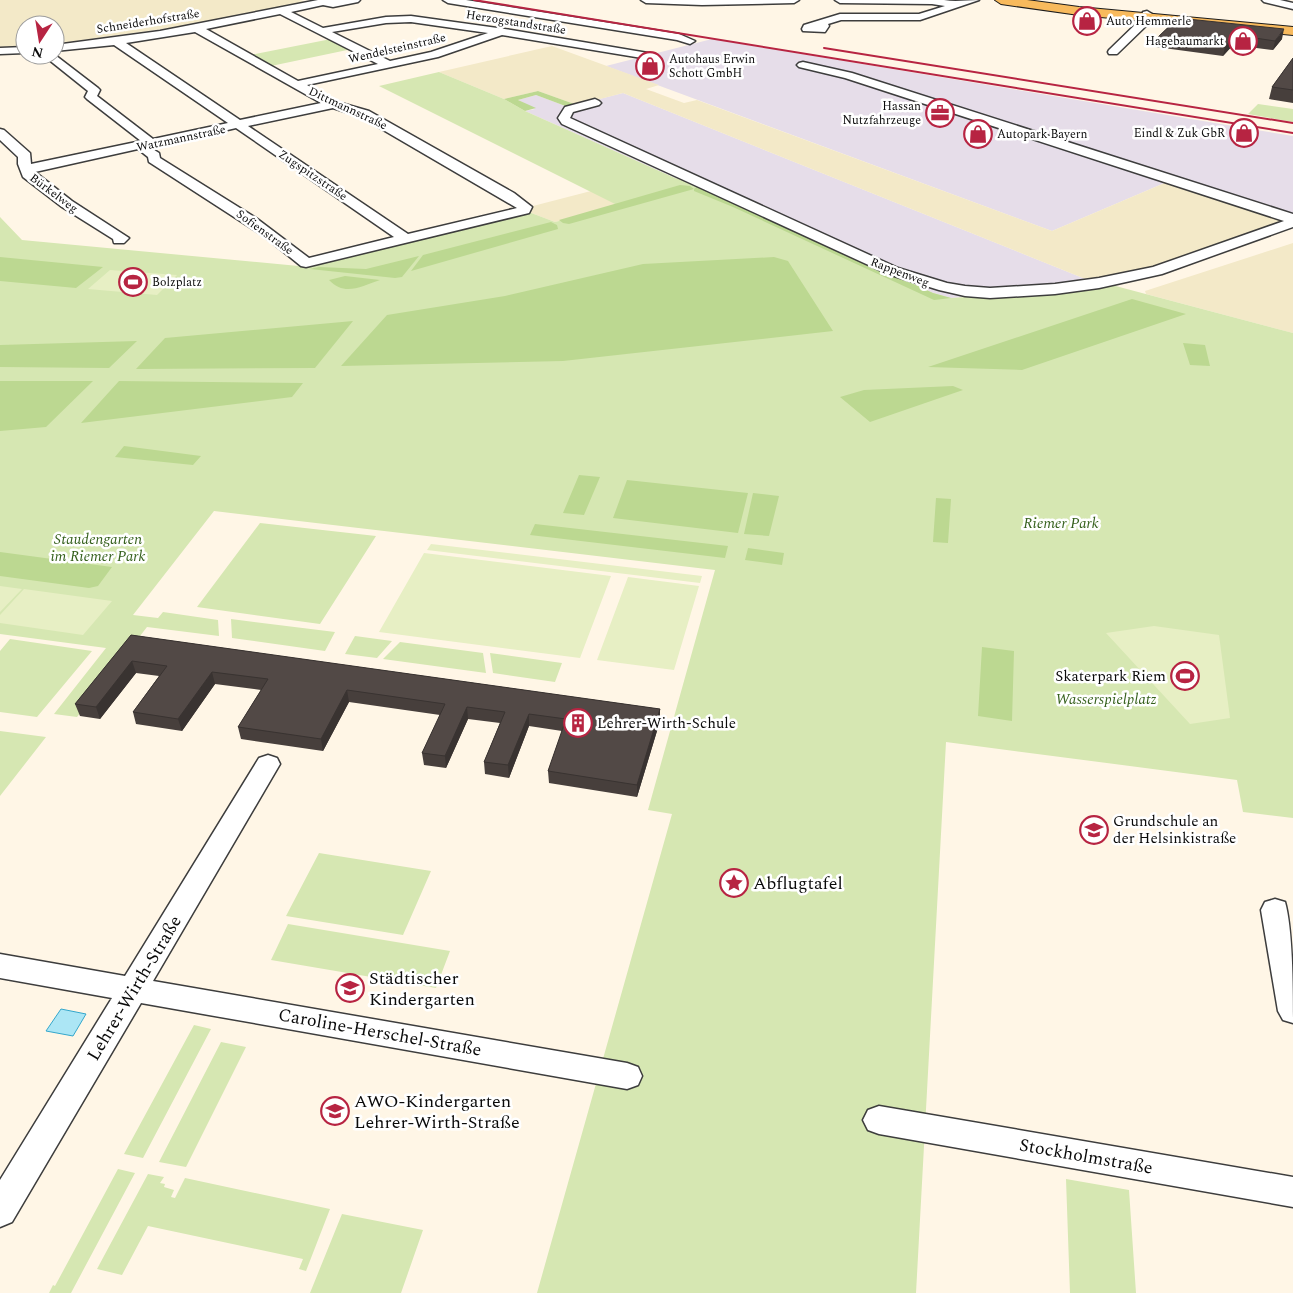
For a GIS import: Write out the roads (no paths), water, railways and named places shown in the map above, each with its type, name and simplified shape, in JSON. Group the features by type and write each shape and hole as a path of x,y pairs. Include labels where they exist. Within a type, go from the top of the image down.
{"main road":[{"path":"1001,0 1055,8 1293,29"},
{"path":"1020,0 1147,15"}],"street":[{"name":"Schneiderhofstraße","path":"65,47 196,28 283,12 333,0"},
{"path":"322,2 333,4 355,0"},
{"path":"448,0 690,40"},
{"path":"646,0 702,2 794,0"},
{"path":"840,0 932,0 957,6"},
{"path":"822,24 840,17 920,17 974,0"},
{"path":"1267,0 1293,6"},
{"path":"283,12 390,65"},
{"path":"1113,52 1147,15"},
{"name":"Herzogstandstraße","path":"322,32 386,20 410,19 648,56"},
{"name":"Dittmannstraße","path":"196,28 333,104 366,114 525,207 524,210 406,239"},
{"name":"Wendelsteinstraße","path":"298,84 390,65 449,50 501,32"},
{"name":"Zugspitzstraße","path":"116,41 406,239"},
{"path":"0,51 15,50"},
{"name":"Sofienstraße","path":"61,65 94,90 91,97 147,145 154,156 154,160 180,178 257,224 306,263 406,239"},
{"name":"Rappenweg","path":"802,66 848,75 1293,220"},
{"name":"Rappenweg","path":"595,103 569,110 564,118 566,121 893,271 926,282 965,291 990,293 1055,289 1099,283 1157,271 1293,220"},
{"name":"Watzmannstraße","path":"28,170 333,104"},
{"name":"Bürkelweg","path":"0,133 25,156 24,164 28,174 48,191 122,238 119,240"},
{"name":"Lehrer-Wirth-Straße","path":"0,1212 268,764"},
{"path":"1275,910 1293,1011"},
{"name":"Caroline-Herschel-Straße","path":"0,966 627,1076"},
{"name":"Stockholmstraße","path":"879,1120 1293,1192"}],"water":[{"path":"61,1009 86,1014 73,1036 46,1031"}],"railway":[{"path":"474,0 1293,133"},
{"path":"824,48 1293,123"}],"place":[{"name":"Auto Hemmerle","path":"1087,21"},
{"name":"Hagebaumarkt","path":"1243,41"},
{"name":"Autohaus Erwin Schott GmbH","path":"650,66"},
{"name":"Hassan Nutzfahrzeuge","path":"940,113"},
{"name":"Eindl & Zuk GbR","path":"1244,133"},
{"name":"Autopark Bayern","path":"978,134"},
{"name":"Bolzplatz","path":"133,282"},
{"name":"Skaterpark Riem","path":"1185,676"},
{"name":"Lehrer-Wirth-Schule","path":"578,723"},
{"name":"Grundschule an der Helsinkistraße","path":"1094,830"},
{"name":"Abflugtafel","path":"734,883"},
{"name":"Städtischer Kindergarten","path":"350,988"},
{"name":"AWO-Kindergarten Lehrer-Wirth-Straße","path":"335,1111"}],"park label":[{"name":"Riemer Park","path":"1061,523"},
{"name":"Staudengarten im Riemer Park","path":"98,548"},
{"name":"Wasserspielplatz","path":"1106,699"}]}
